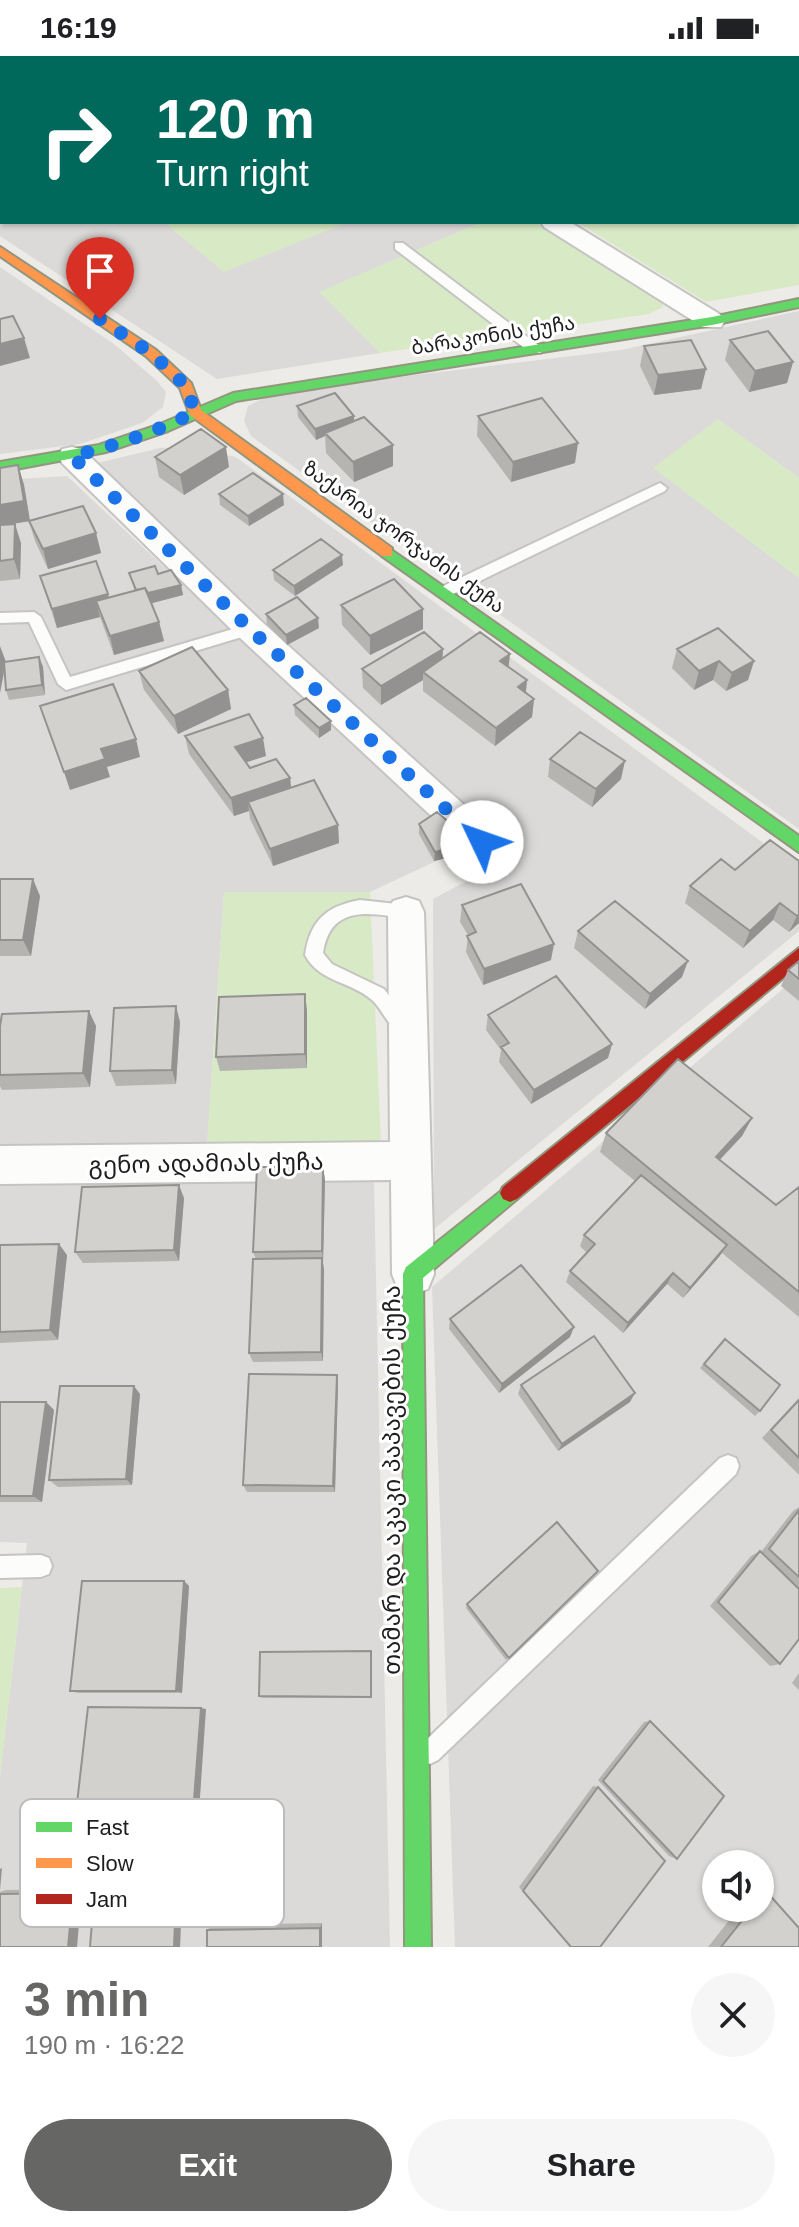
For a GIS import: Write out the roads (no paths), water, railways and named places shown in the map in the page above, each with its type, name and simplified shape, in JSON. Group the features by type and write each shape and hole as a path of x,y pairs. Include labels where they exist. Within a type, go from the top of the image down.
{"street":[{"path":"556,224 712,321"},
{"name":"ზაქარია ჯორჯაძის ქუჩა","path":"0,251 151,353 186,386 195,412 799,845"},
{"name":"ბარაკონის ქუჩა","path":"0,467 101,449 163,428 233,397 712,321 799,303"},
{"path":"72,456 250,629 482,842"},
{"path":"406,912 413,1274"},
{"name":"თამარ და აკაკი პაპავების ქუჩა","path":"418,1947 413,1274 799,955"},
{"name":"გენო ადამიას ქუჩა","path":"0,1165 412,1161"}],"lane":[{"path":"399,246 536,350"},
{"path":"444,592 660,488"},
{"path":"0,618 34,617 66,684 250,629"},
{"path":"406,912 380,906 343,910 324,920 314,941 314,955 326,969 378,994 409,1034"},
{"path":"416,1765 728,1466"},
{"path":"0,1567 41,1566"}]}
